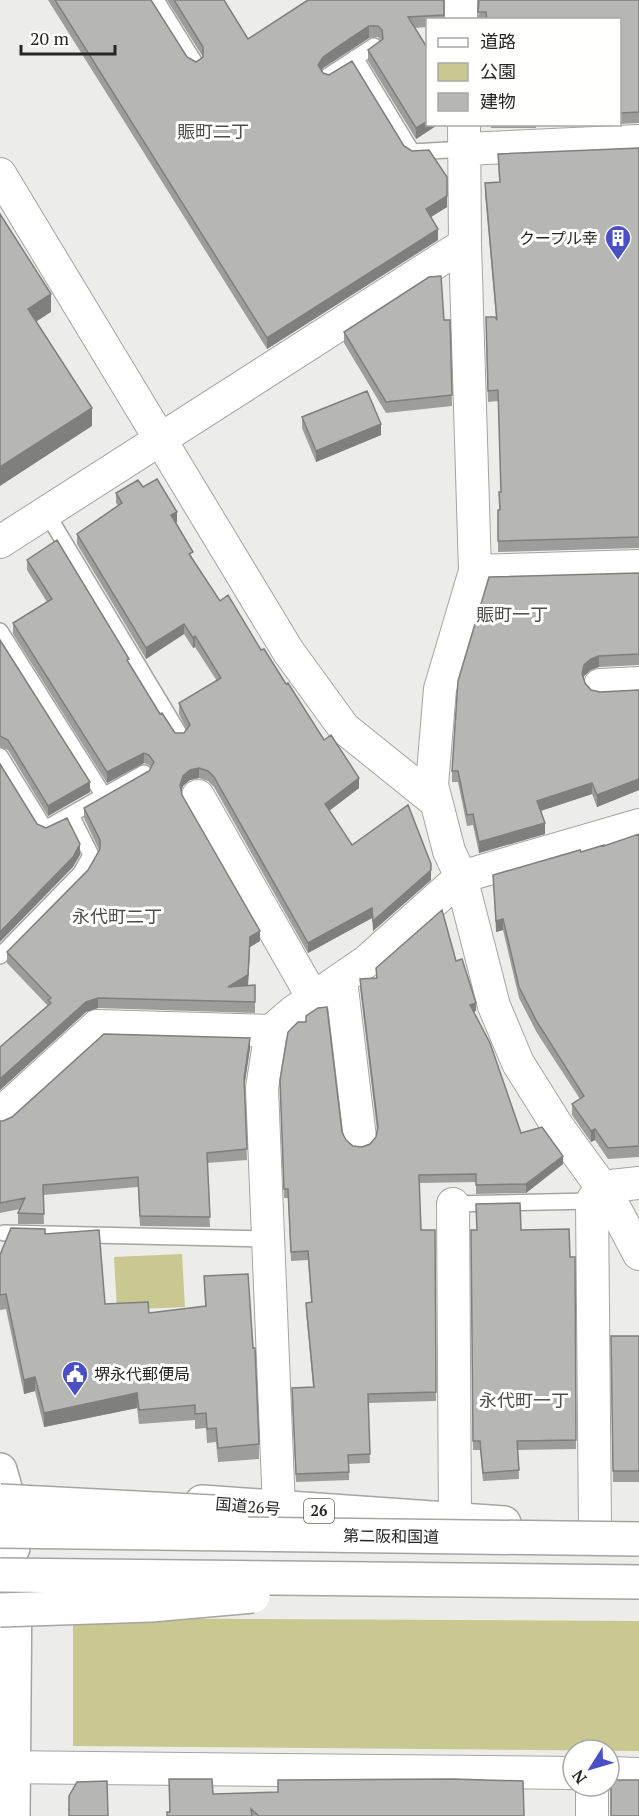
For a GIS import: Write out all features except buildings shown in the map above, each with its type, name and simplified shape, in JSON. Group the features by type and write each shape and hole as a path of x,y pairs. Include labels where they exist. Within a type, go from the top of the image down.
{"main road":[{"name":"国道26号","path":"1,1488 101,1493 279,1509 639,1531"},
{"path":"13,1816 6,1767 1,1488 230,1512 542,1538"},
{"name":"第二阪和国道","path":"4,1569 542,1538 639,1539"},
{"path":"4,1569 434,1580 639,1582"},
{"path":"4,1569 639,1591"}],"street":[{"path":"461,0 461,18"},
{"path":"639,141 464,137 475,571 440,689 432,784 449,851 461,877 494,1006 518,1063 597,1194 639,1254"},
{"path":"0,174 288,651 344,728 436,802"},
{"path":"0,542 465,244"},
{"path":"475,571 639,566"},
{"path":"600,685 639,683"},
{"path":"198,796 313,998"},
{"path":"0,1114 97,1026 271,1031 313,998 367,961 461,877 639,825"},
{"path":"341,980 360,1138"},
{"path":"271,1031 262,1088 279,1509"},
{"path":"597,1194 639,1183"},
{"path":"595,1528 597,1194"},
{"path":"453,1204 455,1520"},
{"path":"6,1767 561,1773"},
{"path":"621,1773 639,1774"},
{"path":"592,1798 592,1816"}],"lane":[{"path":"156,0 195,63"},
{"path":"328,76 374,46"},
{"path":"355,58 412,152 464,137"},
{"path":"46,512 180,735"},
{"path":"0,631 104,796"},
{"path":"0,756 45,829 144,773"},
{"path":"0,956 81,873 91,855 71,815"},
{"path":"453,1204 597,1194"},
{"path":"1,1230 269,1239"}],"green space":[{"path":"182,1254 185,1307 117,1310 114,1257"},
{"path":"73,1618 639,1621 639,1751 621,1751 621,1738 561,1738 561,1750 73,1746"}],"place":[{"name":"クープル幸","path":"618,261"},
{"name":"堺永代郵便局","path":"75,1397"}],"district":[{"name":"賑町二丁","path":"213,132"},
{"name":"賑町一丁","path":"512,615"},
{"name":"永代町二丁","path":"117,917"},
{"name":"永代町一丁","path":"524,1401"}]}
